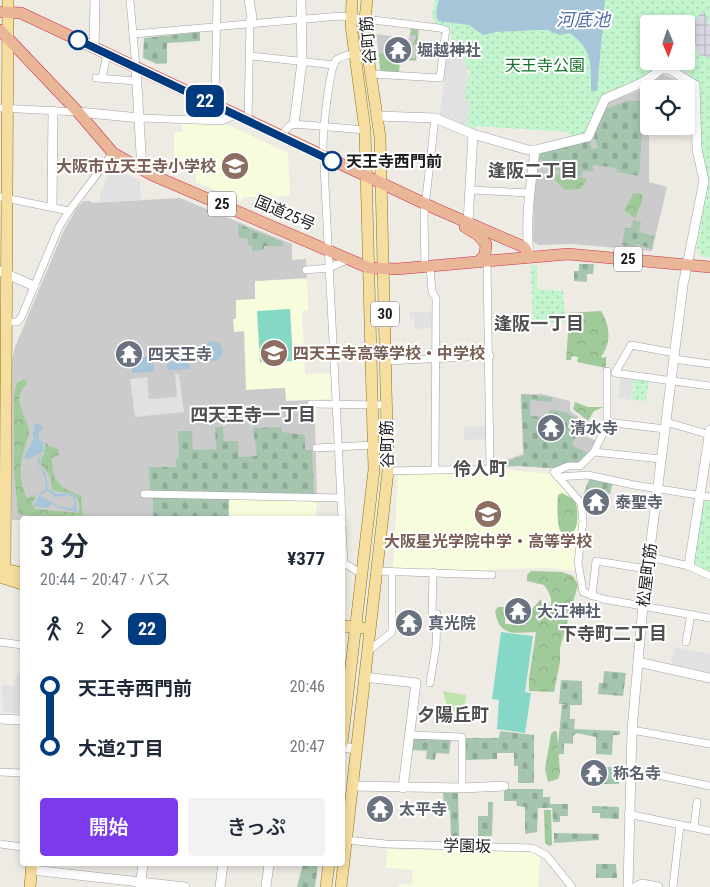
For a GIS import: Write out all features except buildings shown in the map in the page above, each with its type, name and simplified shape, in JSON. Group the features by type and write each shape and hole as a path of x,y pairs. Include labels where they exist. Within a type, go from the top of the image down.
{"highway":[{"path":"4,12 21,13 382,184 524,247 530,257"},
{"name":"国道25号","path":"4,33 12,50 78,112 112,153 142,170 328,248 369,268 427,267 578,254 710,267"},
{"path":"430,206 483,239 486,248 483,262"}],"main road":[{"path":"4,33 4,12 8,0"},
{"name":"谷町筋","path":"345,695 356,628 374,470 365,130 354,53 351,17 352,0"},
{"name":"谷町筋","path":"345,832 388,471 382,184 377,116 364,19 367,0"},
{"path":"2,573 3,367 6,322 3,273 3,109 12,50"},
{"path":"2,573 20,573"},
{"path":"2,573 20,583"},
{"path":"345,626 369,629"},
{"path":"326,887 329,866"},
{"name":"谷町筋","path":"341,887 342,866"},
{"path":"30,887 32,867"}],"street":[{"path":"94,48 95,0"},
{"path":"130,0 140,118 142,170"},
{"path":"215,105 217,0"},
{"path":"248,121 250,22 252,17 249,0"},
{"path":"294,124 302,62 301,0"},
{"path":"133,34 250,22 340,16 446,30 440,78 372,74"},
{"path":"342,516 328,248 324,126 334,65 340,57 354,53"},
{"path":"107,54 99,78 137,82"},
{"path":"250,56 334,65"},
{"name":"松屋町筋","path":"535,150 588,136 605,99 636,87 650,79 661,69 669,69 690,80 695,85 697,148 704,182 688,264 674,356 649,557 640,604 628,814 628,887"},
{"path":"3,109 221,121 236,115"},
{"path":"52,206 53,111"},
{"path":"377,116 434,118 473,134 535,150 530,193 528,241 530,257"},
{"path":"434,118 427,267 432,292 436,298 435,469"},
{"path":"281,136 289,126 294,124 365,130"},
{"path":"468,222 473,134"},
{"path":"6,322 17,322 21,318 69,211 112,153"},
{"path":"470,190 530,193"},
{"path":"3,198 52,206 69,211"},
{"path":"306,270 329,268 350,259"},
{"path":"388,471 490,469 490,356 483,262"},
{"path":"3,273 34,286"},
{"path":"710,364 632,345 615,373 710,386"},
{"path":"385,361 490,356"},
{"path":"607,372 607,422 594,452 580,466 568,466 554,472 581,503 583,521 579,575 582,592 592,596 710,618"},
{"path":"311,404 386,405"},
{"path":"607,422 665,426 710,435"},
{"path":"689,566 710,430"},
{"path":"316,448 374,445"},
{"path":"594,452 661,460"},
{"path":"558,477 588,475 710,497"},
{"path":"144,494 341,498"},
{"path":"649,557 689,566 710,576"},
{"path":"592,596 596,562 647,569"},
{"path":"345,564 362,574"},
{"path":"376,571 492,575"},
{"path":"367,652 392,632 392,572"},
{"path":"430,683 436,646 437,614 432,614 433,572"},
{"path":"686,642 691,614"},
{"path":"0,642 20,644"},
{"path":"638,662 710,678"},
{"path":"364,677 416,683 403,788"},
{"path":"0,719 20,720"},
{"path":"632,730 710,744"},
{"path":"410,734 462,737 462,788"},
{"path":"345,746 356,748"},
{"path":"630,768 710,786"},
{"path":"0,772 20,773"},
{"path":"351,786 403,788 504,786"},
{"path":"694,827 697,802"},
{"path":"628,814 710,831"},
{"path":"673,887 680,825"},
{"name":"学園坂","path":"345,840 386,844 532,848 546,855 572,887"},
{"path":"0,844 20,847"},
{"path":"141,885 144,866"},
{"path":"220,887 223,866"},
{"path":"266,887 269,866"},
{"path":"32,867 141,885 185,887"},
{"path":"628,870 639,885 658,887"}],"shaded area":[{"path":"704,10 710,28 710,57 699,55 695,43 695,20"},
{"name":"堀越神社","path":"411,27 419,29 416,61 399,60 381,70 376,34 409,39"},
{"path":"447,55 465,59 468,76 465,99 470,100 467,125 440,115"},
{"path":"663,74 675,80 654,80"},
{"path":"640,90 640,135 649,135 649,182 667,187 652,251 572,244 539,245 533,242 534,195 539,153 570,145 609,102"},
{"name":"大阪市立天王寺小学校","path":"182,123 228,125 288,153 290,196 243,197 242,201 196,182 195,171 181,171 181,162 174,162 174,132 182,132"},
{"path":"110,168 140,180 141,200 100,202 100,196"},
{"name":"四天王寺","path":"180,198 292,244 292,260 306,259 307,278 255,281 255,299 236,300 236,319 233,319 234,332 244,331 246,390 285,388 286,401 311,400 311,408 314,408 313,422 315,422 317,496 229,498 229,516 20,516 20,520 12,520 12,360 15,347 64,230 77,208 84,201 91,201 91,203"},
{"name":"四天王寺高等学校・中学校","path":"307,279 308,310 302,311 305,374 331,373 332,399 286,401 285,388 246,390 244,332 234,332 233,319 236,318 235,300 254,281"},
{"path":"290,309 293,361 260,362 257,311"},
{"path":"410,312 432,312 432,328 414,329 414,319 410,319"},
{"path":"175,374 179,374 184,412 135,417 130,379 147,377 149,399 177,397"},
{"path":"620,376 634,377 631,400 619,398"},
{"name":"清水寺","path":"521,394 542,394 570,401 570,411 583,420 578,433 597,441 592,452 567,465 549,468 492,467 492,465 523,454"},
{"path":"487,426 488,439 464,440 464,427"},
{"name":"大阪星光学院中学・高等学校","path":"492,468 551,474 577,499 580,522 576,571 546,568 488,569 485,571 393,568 398,475 401,472 492,472"},
{"path":"229,497 317,501 316,516 229,516"},
{"path":"501,632 533,636 525,692 531,693 525,733 497,729 499,700 492,699"},
{"path":"675,647 710,654 710,673 671,664"},
{"path":"16,675 20,675 19,713 3,712 2,685 14,685"},
{"path":"387,849 531,852 540,858 538,887 399,887 399,884 412,885 413,870 386,868"}],"green space":[{"name":"天王寺公園","path":"435,0 710,0 710,257 701,256 700,249 697,249 707,181 700,148 695,80 683,70 695,70 695,15 640,15 640,70 654,70 648,76 605,95 598,103 586,134 570,139 568,132 476,126 475,131 457,122 470,72 451,38 451,27 436,25 432,16"},
{"path":"411,29 418,30 416,60 400,60 399,74 380,70 379,53 389,55 394,53 401,58 415,58 416,45 412,44 416,39 416,35 410,35"},
{"path":"200,32 200,41 167,43 167,63 157,64 143,58 144,38"},
{"path":"626,101 640,101 640,135 642,135 639,176 617,172 616,168 593,165 593,171 583,171 582,176 559,178 558,170 548,171 548,162 539,160 540,152 590,140 592,149 598,148 594,137 603,110"},
{"path":"555,174 568,178 582,177 587,180 580,189 565,190 555,180"},
{"path":"633,194 642,194 643,199 635,219 624,210"},
{"path":"633,220 641,222 639,232 654,236 652,249 636,244 635,248 622,245 625,228 631,228"},
{"path":"238,224 283,242 283,246 264,246 264,250 252,251 252,245 248,245 247,238 239,238"},
{"path":"579,264 594,264 593,274 587,274 587,282 574,281 574,271 579,271"},
{"path":"531,266 537,266 537,289 563,291 565,322 533,323"},
{"path":"601,311 609,334 605,352 601,357 604,358 606,356 606,368 577,362 578,357 572,356 571,360 566,360 568,333 566,315 568,313"},
{"path":"634,378 649,380 646,401 632,400"},
{"path":"24,379 27,384 22,390 19,402 29,431 22,456 21,468 24,492 27,498 37,495 32,503 35,509 79,513 78,500 75,496 52,490 50,476 41,465 45,452 45,442 49,446 58,449 59,455 52,458 56,479 67,490 81,496 82,516 30,516 18,514 14,470 14,394 17,383"},
{"name":"清水寺","path":"521,394 552,397 551,402 530,400 530,416 547,417 550,410 565,412 582,423 572,445 590,454 580,465 549,468 492,467 524,455"},
{"path":"575,402 588,407 604,407 594,411 588,421 573,409"},
{"path":"215,427 223,427 224,441 238,441 239,457 257,456 253,428 281,427 282,432 305,435 305,450 312,450 314,494 150,491 149,467 176,467 176,459 179,458 178,431 192,431 193,450 216,449"},
{"path":"590,477 613,482 610,494 593,491 591,500 582,498"},
{"path":"562,493 575,500 578,518 575,529 567,533 560,531 559,527 558,495"},
{"path":"153,496 229,498 228,516 153,516"},
{"path":"710,499 710,573 696,566 694,560 702,503"},
{"path":"531,571 562,572 573,576 578,585 560,648 560,662 554,692 529,691 529,678 536,632 509,632 500,625 495,611 498,607 505,607 505,624 525,625 531,610 541,599 543,614 546,615 551,603 549,592 544,585 527,581 527,575"},
{"path":"604,671 626,673 623,696 598,694 599,683 603,683"},
{"path":"561,680 582,681 582,705 570,705 570,719 575,719 574,729 620,731 620,735 613,735 612,755 596,754 596,737 576,733 573,736 573,744 564,743 564,754 557,754 562,705 566,704 559,704"},
{"path":"443,691 466,695 463,724 458,724 446,704"},
{"path":"500,731 534,735 534,783 518,783 518,766 514,766 514,753 497,753 497,759 466,760 466,738 499,738"},
{"path":"554,731 557,732 560,773 558,779 548,782 545,769 551,734"},
{"path":"413,736 451,739 449,754 436,753 435,760 426,759 427,751 412,750"},
{"path":"600,767 619,767 619,784 590,784 590,778 600,778"},
{"path":"504,789 543,789 543,797 550,797 550,804 568,804 568,816 560,816 560,822 553,822 552,808 538,808 537,832 525,834 525,807 517,806 516,801 504,801"},
{"path":"443,793 458,793 459,836 451,836 450,810 444,809"},
{"path":"488,802 493,802 492,836 478,836 478,816 488,816"},
{"path":"592,806 619,807 619,819 600,818 600,813 592,813"},
{"path":"544,810 551,810 552,845 549,846 545,843"},
{"path":"554,833 599,834 599,840 554,843"},
{"path":"596,864 616,864 617,878 596,878"},
{"path":"302,866 318,866 315,887 297,887"}],"water":[{"name":"河底池","path":"439,0 605,0 597,91 591,91 590,66 587,52 578,39 570,33 559,35 548,30 537,30 496,32 483,35 469,25 438,21 436,12"},
{"path":"209,341 217,341 223,347 223,355 217,361 209,361 203,355 203,347"},
{"path":"188,353 190,369 167,370 166,354"},
{"path":"153,356 154,372 132,373 131,358"},
{"path":"40,423 43,430 39,432 39,440 43,441 44,451 26,460 24,457 34,438 32,433 35,428 33,425"},
{"path":"41,454 39,466 46,474 48,489 57,494 70,493 76,497 77,512 62,509 52,504 48,508 34,506 40,493 46,488 45,477 38,465","holes":["47,491 56,497 70,495 75,500 74,505 71,508 58,506 41,496 41,494"]}],"bus line":[{"name":"22","path":"78,40 332,161"}],"place":[{"name":"堀越神社","path":"398,50"},
{"name":"天王寺西門前","path":"332,161"},
{"name":"大阪市立天王寺小学校","path":"235,166"},
{"name":"四天王寺高等学校・中学校","path":"274,353"},
{"name":"四天王寺","path":"129,354"},
{"name":"清水寺","path":"551,428"},
{"name":"泰聖寺","path":"596,502"},
{"name":"大阪星光学院中学・高等学校","path":"488,514"},
{"name":"大江神社","path":"518,611"},
{"name":"真光院","path":"409,623"},
{"name":"称名寺","path":"594,773"},
{"name":"太平寺","path":"380,809"}],"district":[{"name":"逢阪二丁目","path":"533,170"},
{"name":"逢阪一丁目","path":"539,323"},
{"name":"四天王寺一丁目","path":"253,414"},
{"name":"伶人町","path":"480,468"},
{"name":"下寺町二丁目","path":"613,633"},
{"name":"夕陽丘町","path":"453,714"}]}
